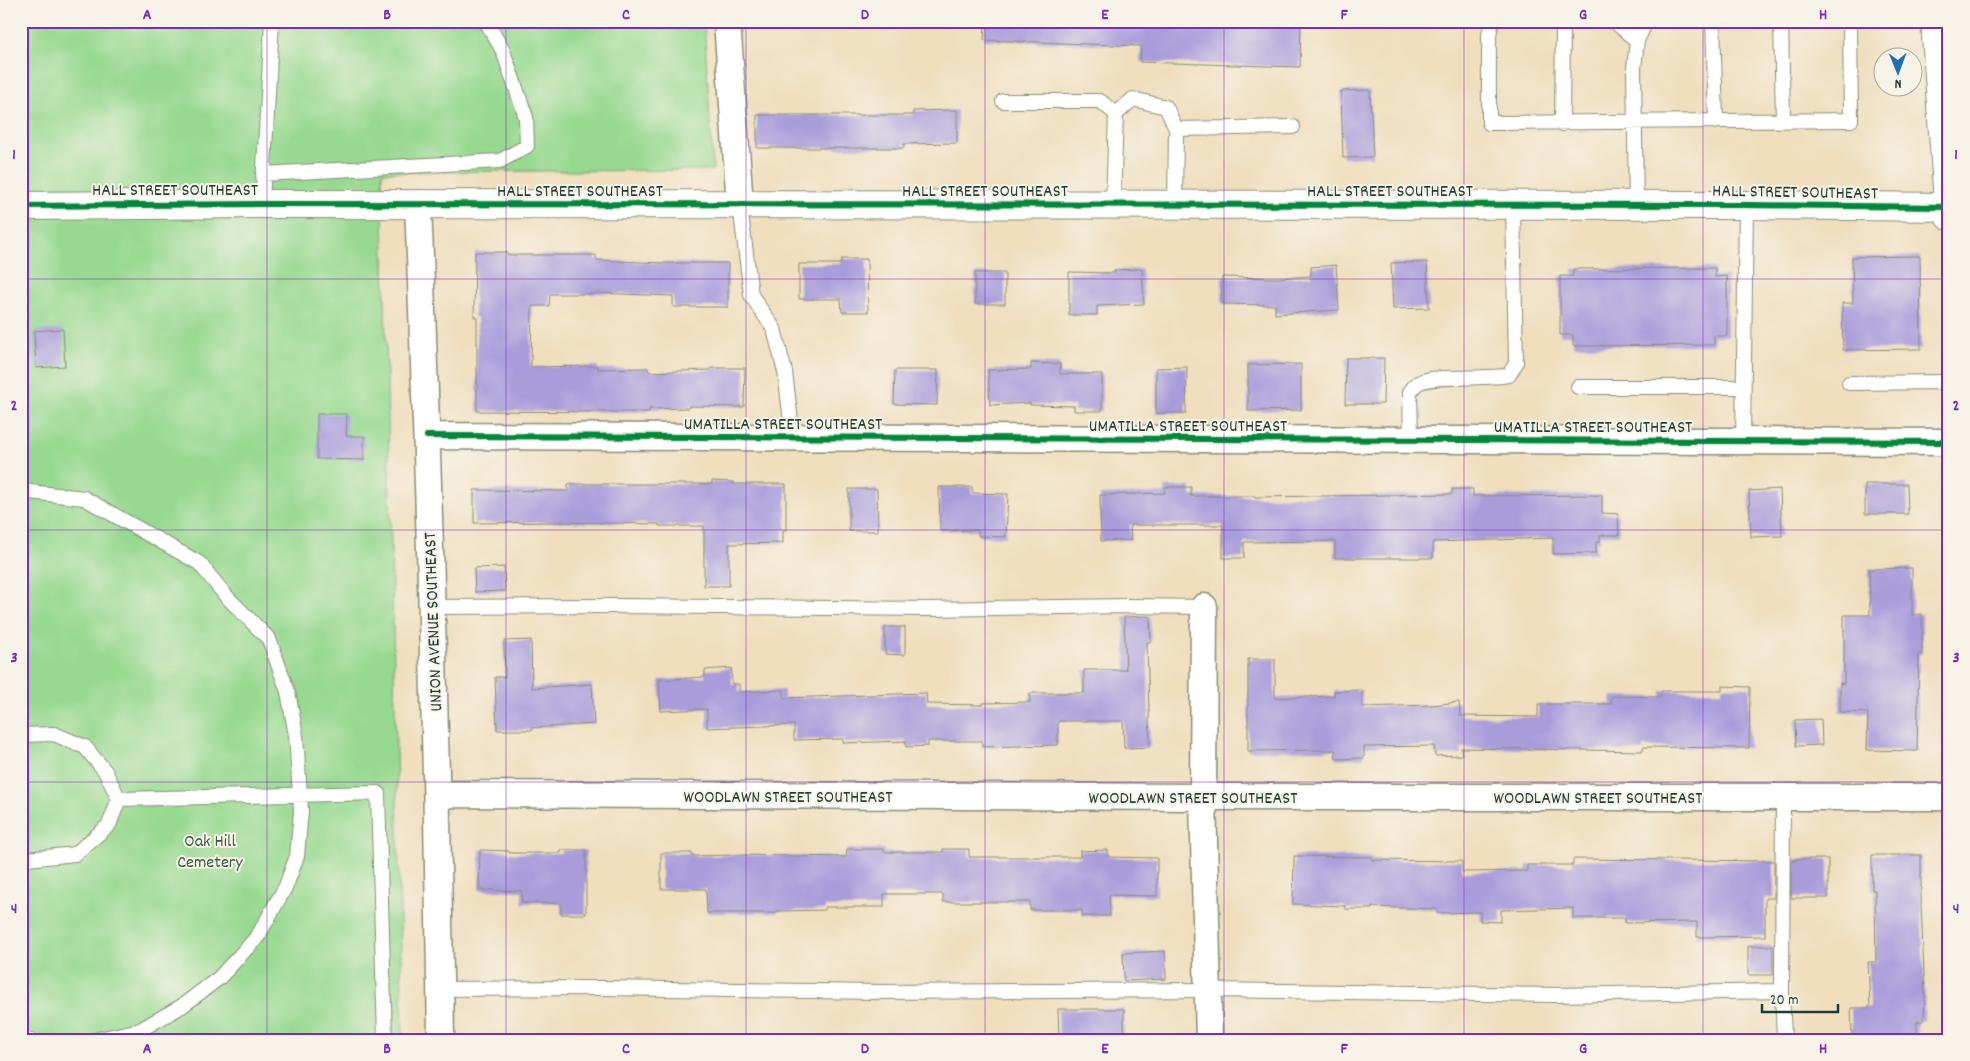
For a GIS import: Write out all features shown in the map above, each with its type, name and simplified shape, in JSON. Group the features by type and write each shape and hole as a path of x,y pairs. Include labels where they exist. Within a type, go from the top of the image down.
{"main road":[{"path":"1935,21 1949,216"},
{"name":"HALL STREET SOUTHEAST","path":"21,206 418,204 1746,205 1948,207"}],"street":[{"path":"727,21 740,205"},
{"name":"UNION AVENUE SOUTHEAST","path":"418,204 432,606 442,1040"},
{"name":"UMATILLA STREET SOUTHEAST","path":"427,436 1949,442"},
{"path":"1204,608 1203,797 1209,1040"},
{"name":"WOODLAWN STREET SOUTHEAST","path":"437,794 1949,797"}],"lane":[{"path":"262,204 272,21"},
{"path":"263,174 500,161 527,146 526,117 504,51 486,21"},
{"path":"1492,21 1489,35 1489,124 1635,124 1851,120 1850,21"},
{"path":"1562,21 1562,124"},
{"path":"1614,21 1637,41"},
{"path":"1636,205 1634,68 1637,41 1646,21"},
{"path":"1713,21 1716,122"},
{"path":"1781,21 1783,121"},
{"path":"1113,205 1116,114 1133,99 1166,107 1176,129 1175,205"},
{"path":"1003,100 1100,101 1116,114"},
{"path":"1176,129 1293,127"},
{"path":"740,205 751,295 774,329 786,372 792,438"},
{"path":"1743,442 1746,205"},
{"path":"1411,441 1410,392 1416,384 1428,379 1496,378 1509,374 1516,363 1513,206"},
{"path":"1849,383 1949,382"},
{"path":"1578,387 1744,387"},
{"path":"21,491 84,498 199,563 227,597 270,639 288,692 296,735 301,811 297,856 286,886 258,936 219,978 182,1006 140,1030 94,1040"},
{"path":"432,606 918,609 1129,606 1204,608"},
{"path":"21,735 54,734 85,747 104,771 119,799 109,825 75,854 28,859 21,856"},
{"path":"119,799 378,793 385,1040"},
{"path":"1783,797 1782,991 1784,1040"},
{"path":"441,988 880,992 1208,990 1554,995 1782,991"},
{"path":"21,1038 31,1040"}],"green space":[{"name":"Oak Hill Cemetery","path":"21,21 704,21 713,170 382,172 403,1040 21,1040"}],"building":[{"path":"985,21 1301,21 1300,67 1140,62 1141,46 984,40"},
{"path":"1370,90 1373,157 1343,158 1341,91"},
{"path":"957,110 957,143 904,144 904,148 757,148 757,115 913,115 913,111"},
{"path":"475,252 507,252 507,255 596,255 596,260 663,263 728,263 728,307 673,307 673,296 596,293 550,294 549,306 532,306 531,367 598,366 598,369 648,368 649,372 745,368 744,407 689,406 689,408 649,409 649,412 477,411 477,317 474,317"},
{"path":"1920,256 1921,349 1843,350 1842,303 1853,303 1852,257"},
{"path":"841,259 867,259 868,312 842,312 841,299 799,299 799,264 841,264"},
{"path":"1427,262 1429,308 1393,309 1391,263"},
{"path":"1336,265 1339,310 1275,314 1275,305 1222,304 1222,277 1275,278 1311,276 1311,267"},
{"path":"1715,268 1715,277 1727,276 1727,336 1714,336 1714,345 1573,346 1573,335 1560,335 1560,276 1573,276 1573,269"},
{"path":"1142,269 1144,304 1097,306 1097,315 1069,315 1069,272 1115,273 1114,270"},
{"path":"975,273 1005,273 1005,304 975,304"},
{"path":"63,329 65,366 36,368 34,331"},
{"path":"1346,358 1384,358 1383,404 1345,404"},
{"path":"1031,363 1060,364 1060,374 1102,374 1102,411 1074,411 1074,406 1030,405 1030,403 990,405 988,370 1031,369"},
{"path":"1301,364 1301,410 1248,411 1248,365"},
{"path":"1187,367 1186,413 1156,413 1156,368"},
{"path":"895,370 938,370 937,405 894,404"},
{"path":"317,414 347,414 346,436 364,436 364,460 317,459"},
{"path":"712,481 733,482 733,484 786,484 786,530 783,530 783,543 729,544 729,586 704,586 704,526 558,522 474,523 474,490 568,491 568,484 712,484"},
{"path":"1865,484 1907,484 1908,514 1865,514"},
{"path":"939,487 972,487 972,493 1008,494 1006,537 978,536 978,530 940,531"},
{"path":"1165,487 1191,487 1191,496 1452,494 1452,489 1473,489 1473,496 1602,495 1602,513 1618,514 1619,535 1600,535 1600,542 1596,542 1596,553 1553,554 1553,538 1433,542 1433,558 1335,558 1335,541 1244,542 1244,558 1223,558 1223,525 1130,525 1131,540 1101,541 1100,495 1165,493"},
{"path":"849,489 877,489 878,531 849,531"},
{"path":"1780,489 1782,536 1751,537 1749,491"},
{"path":"504,567 505,591 475,592 474,568"},
{"path":"1912,568 1912,615 1922,614 1922,654 1919,654 1917,751 1867,750 1868,713 1840,712 1840,683 1844,684 1844,615 1870,615 1869,569"},
{"path":"1150,616 1151,642 1147,642 1150,747 1124,748 1123,721 1058,721 1058,745 982,747 982,741 928,741 928,746 906,747 906,741 843,743 843,739 794,740 794,725 707,728 707,709 661,711 659,680 705,677 705,670 731,668 732,684 739,684 739,692 784,690 784,698 926,693 927,704 983,705 983,703 1030,702 1030,693 1084,693 1084,670 1126,670 1124,617"},
{"path":"885,627 905,627 905,655 885,654"},
{"path":"531,640 532,688 592,684 594,724 532,728 532,730 497,730 495,677 505,677 504,641"},
{"path":"1248,659 1275,659 1275,698 1334,696 1334,691 1362,690 1362,707 1432,705 1459,702 1460,716 1538,717 1538,704 1611,704 1612,696 1661,697 1661,691 1722,691 1722,686 1750,687 1749,748 1643,747 1643,751 1461,748 1462,755 1435,756 1434,746 1364,747 1364,758 1336,759 1335,750 1248,751"},
{"path":"1821,719 1822,745 1796,746 1795,720"},
{"path":"847,849 884,849 884,852 943,852 943,849 969,849 969,857 1080,857 1080,851 1108,850 1108,857 1157,858 1157,896 1109,895 1110,916 1082,916 1082,910 1030,910 1030,902 943,902 943,894 884,894 884,907 825,907 825,910 777,911 777,913 707,913 706,889 661,889 661,853 692,853 692,856 846,857"},
{"path":"480,850 509,851 509,853 561,853 561,850 586,850 586,914 561,914 561,903 522,903 522,891 479,890"},
{"path":"1872,855 1921,855 1925,996 1924,1021 1917,1021 1917,1039 1852,1039 1851,1008 1870,1008 1868,962 1876,962 1875,890 1872,890"},
{"path":"1294,856 1372,857 1372,860 1462,861 1462,872 1527,871 1527,865 1573,865 1573,859 1774,861 1774,898 1765,898 1765,936 1697,937 1697,922 1625,923 1625,918 1573,918 1573,908 1501,910 1501,922 1480,921 1480,912 1437,913 1437,909 1372,907 1372,909 1345,909 1345,906 1293,904"},
{"path":"1795,859 1828,859 1828,898 1791,898 1791,861 1795,861"},
{"path":"1748,946 1773,946 1773,975 1748,975"},
{"path":"1165,951 1166,979 1124,981 1123,953"},
{"path":"1058,1009 1124,1009 1124,1038 1090,1037 1090,1040 1059,1040"}],"cycle path":[{"path":"21,206 262,204 1746,205 1948,207"},
{"path":"427,436 1949,442"}]}
